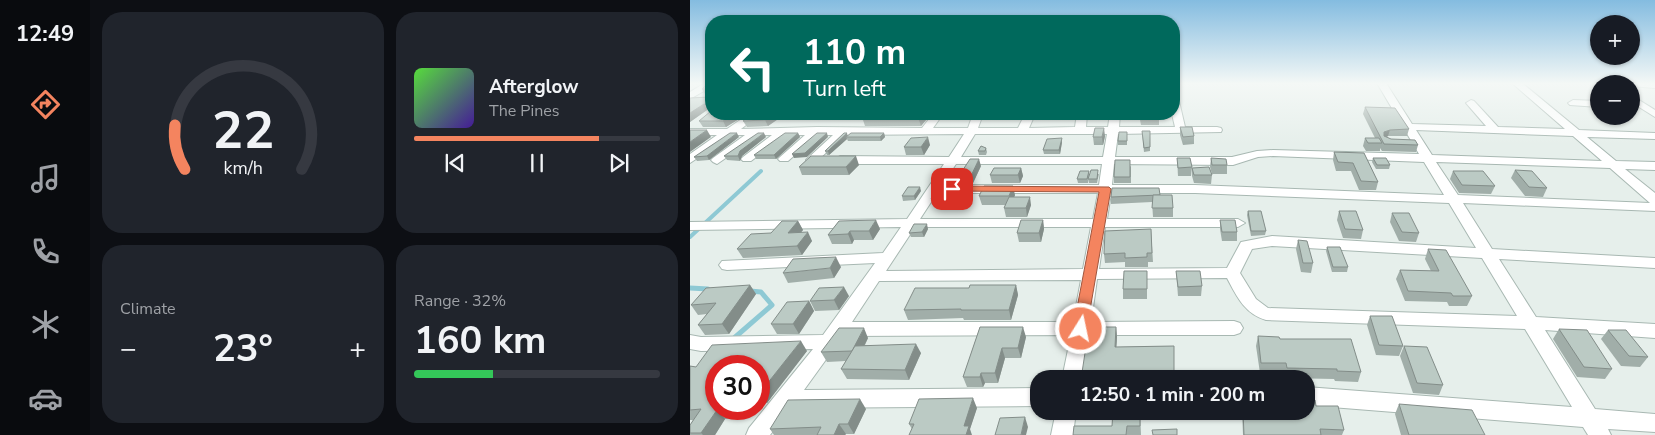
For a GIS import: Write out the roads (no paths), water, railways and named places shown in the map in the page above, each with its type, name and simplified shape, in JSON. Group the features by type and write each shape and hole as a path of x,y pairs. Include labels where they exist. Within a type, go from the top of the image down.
{"street":[{"path":"1392,103 1411,137 1428,159 1595,427"},
{"path":"1471,103 1495,130"},
{"path":"1540,103 1655,200"},
{"path":"1640,104 1655,114"},
{"path":"1643,106 1655,107"},
{"path":"690,130 704,119"},
{"path":"690,159 747,120"},
{"path":"926,130 934,120"},
{"path":"757,435 786,400 874,276 972,131 976,120"},
{"path":"1022,131 1027,120"},
{"path":"1080,131 1081,120"},
{"path":"1074,370 1105,189 1115,120"},
{"path":"1179,120 1181,130"},
{"path":"690,130 1217,130"},
{"path":"784,159 817,130"},
{"path":"844,130 812,160 1233,161 1258,154 1274,153 1655,166"},
{"path":"1411,137 1495,130 1655,136"},
{"path":"717,160 758,131"},
{"path":"746,159 784,131"},
{"path":"690,147 708,146"},
{"path":"933,189 1195,189 1655,207"},
{"path":"692,226 909,223 1238,223"},
{"path":"1232,273 1246,245 1258,242 1655,263"},
{"path":"727,266 886,258"},
{"path":"874,276 1232,273"},
{"path":"1232,273 1252,306 1266,314 1530,323 1655,331"},
{"path":"690,342 740,343 832,335 1081,329 1234,328"},
{"path":"786,400 1030,397"},
{"path":"1315,397 1595,427 1655,423"},
{"path":"1062,435 1064,420"}],"waterway":[{"path":"690,237 761,171"},
{"path":"690,288 708,289"},
{"path":"733,339 772,305 761,292 750,291"}]}
